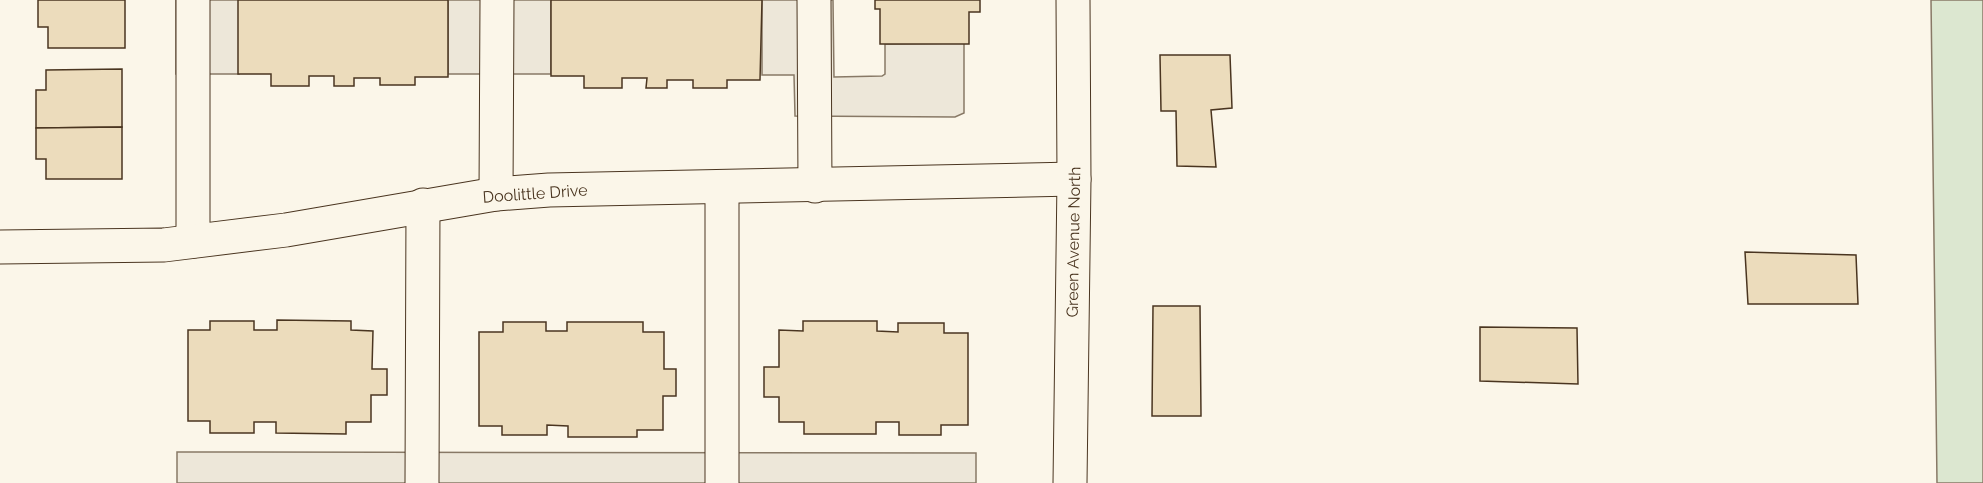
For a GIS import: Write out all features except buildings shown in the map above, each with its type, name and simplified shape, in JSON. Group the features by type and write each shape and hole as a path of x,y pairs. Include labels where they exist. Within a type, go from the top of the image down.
{"street":[{"path":"193,0 193,241"},
{"path":"496,194 497,0"},
{"path":"814,0 815,186"},
{"name":"Green Avenue North","path":"1070,483 1074,179 1073,0"},
{"name":"Doolittle Drive","path":"0,247 164,245 286,230 496,194 549,190 1074,179"},
{"path":"722,187 722,483"},
{"path":"422,483 423,205"}],"green space":[{"path":"1931,0 1983,0 1983,483 1937,483"}],"shaded area":[{"path":"176,0 239,0 239,74 176,74"},
{"path":"448,0 551,0 551,74 448,74"},
{"path":"762,0 833,0 834,77 882,76 885,74 885,44 964,43 964,113 955,117 795,116 794,75 762,75"},
{"path":"177,452 976,453 976,483 177,483"}]}
